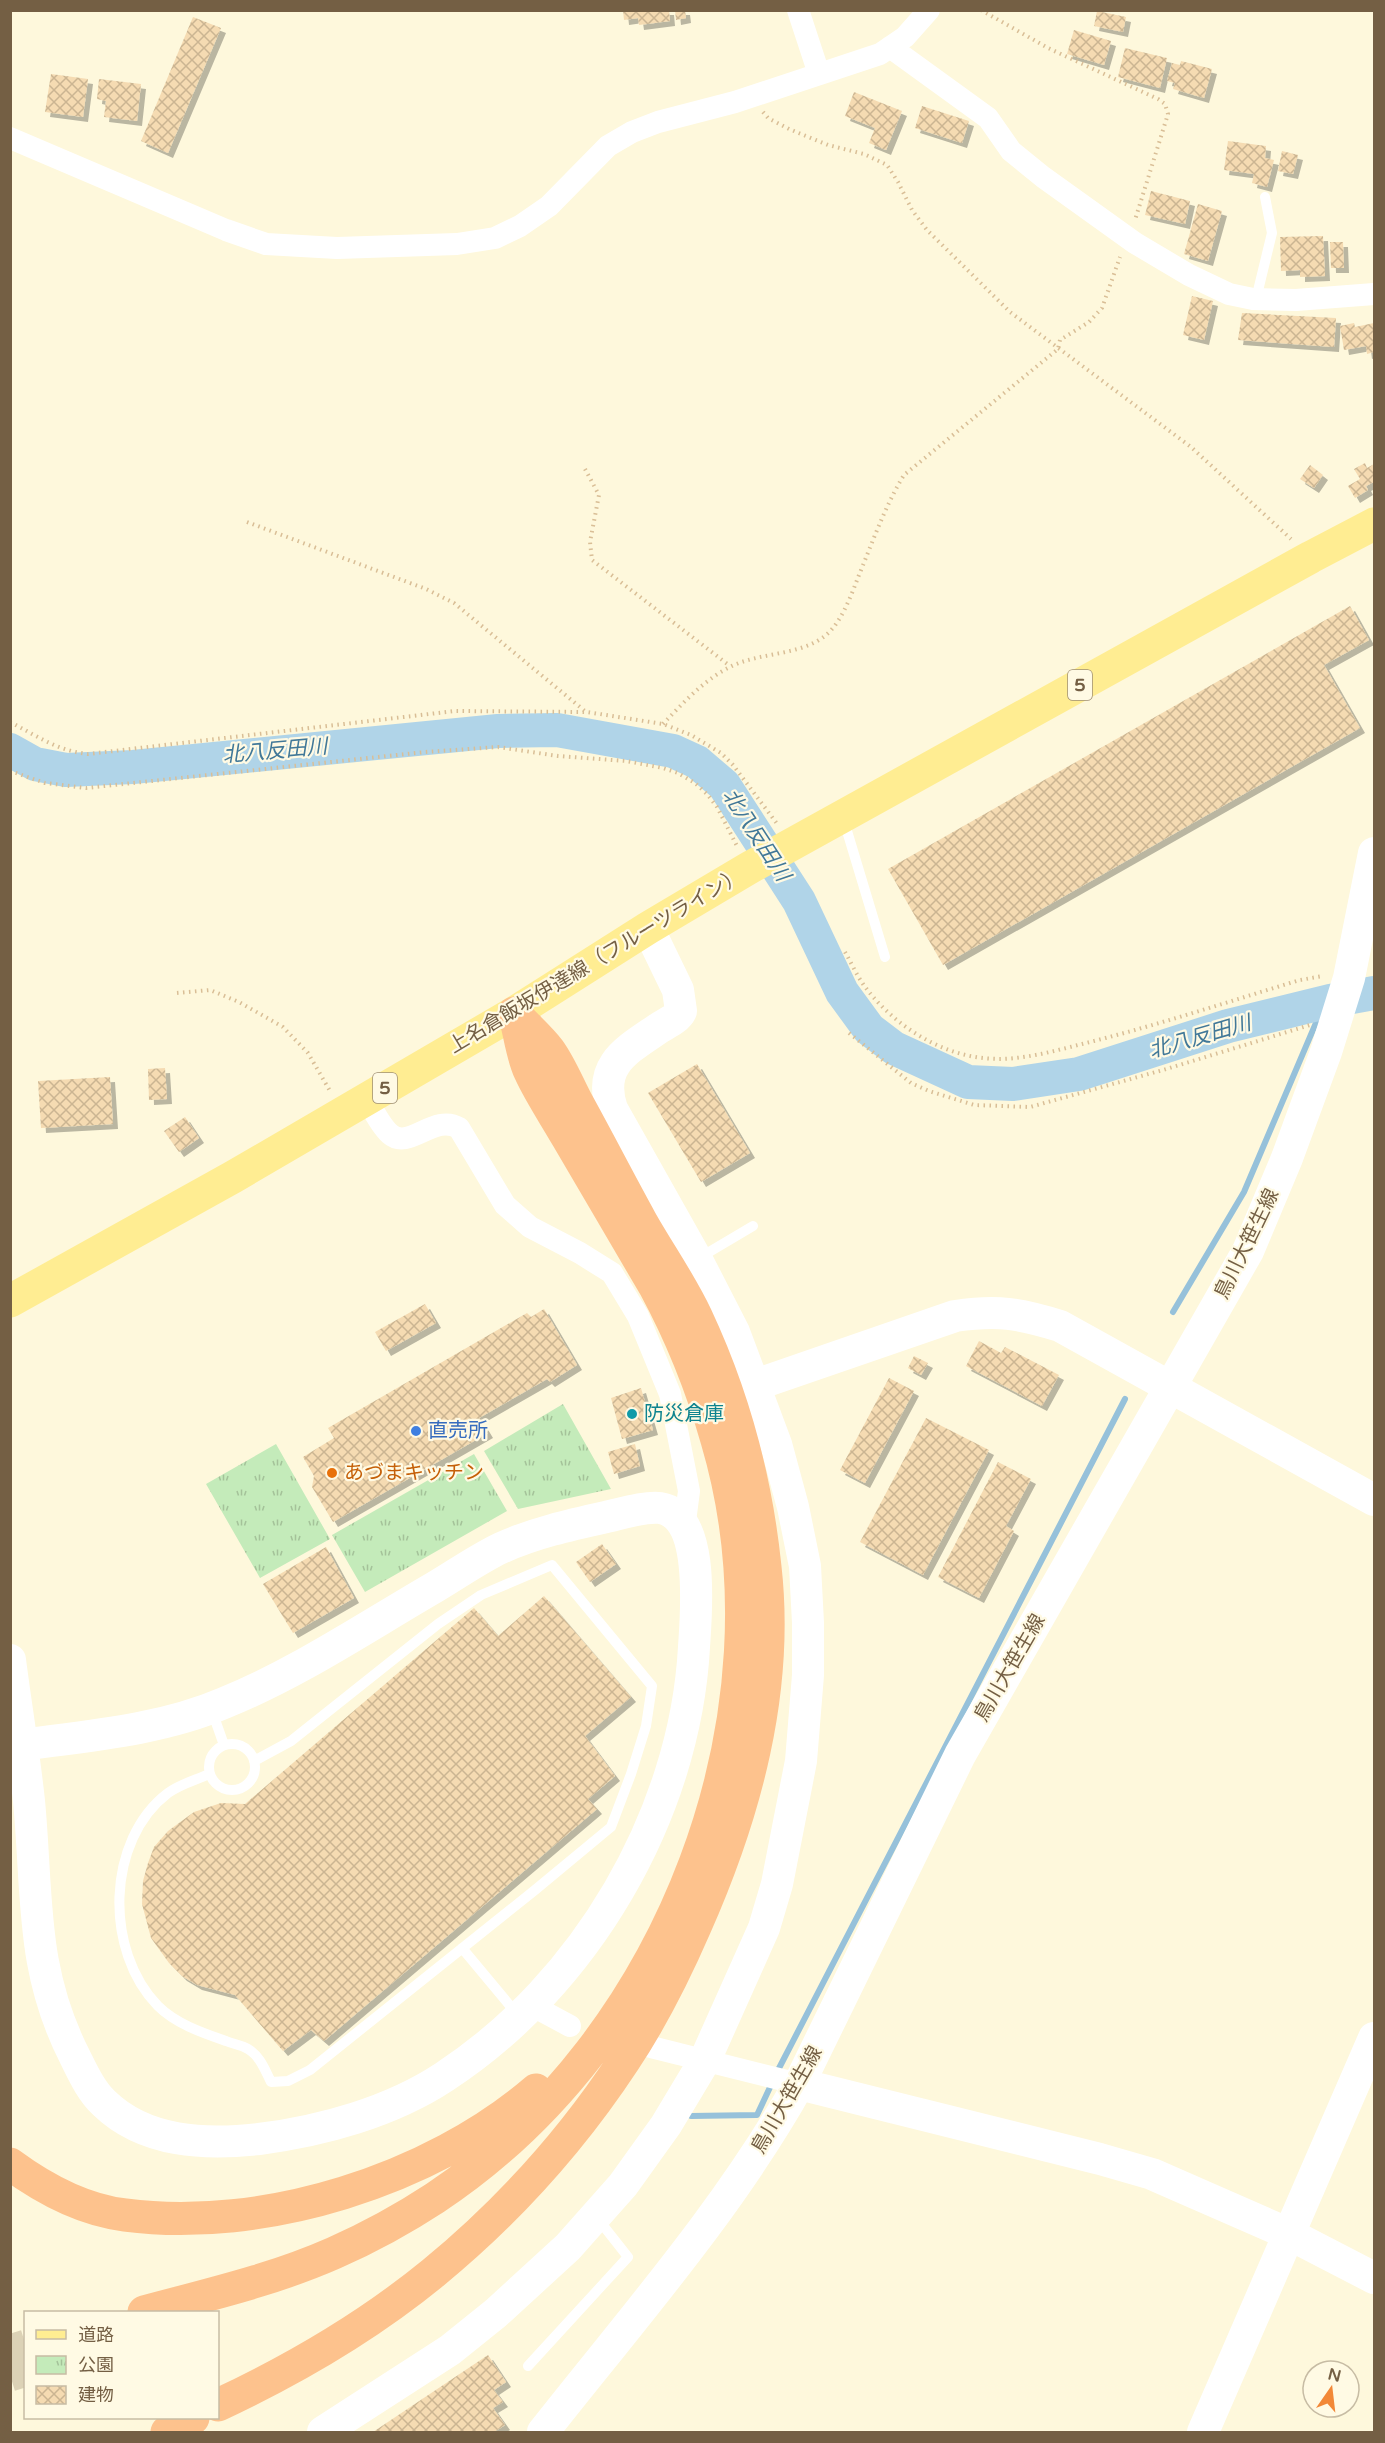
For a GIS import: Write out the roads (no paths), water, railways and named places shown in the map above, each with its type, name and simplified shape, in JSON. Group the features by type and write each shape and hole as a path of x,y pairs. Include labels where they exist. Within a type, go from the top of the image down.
{"highway":[{"path":"219,2405 299,2365 340,2340 409,2292 476,2236 551,2157 592,2105 625,2061 652,2015 680,1961 720,1870 738,1818 760,1716 766,1670 768,1626 766,1569 749,1469 734,1412 696,1317 674,1273 644,1226 550,1052 514,1013"},
{"path":"151,2311 273,2275 333,2254 435,2198 517,2133 589,2052 624,2006 655,1954 703,1839 725,1764 741,1670 743,1620 740,1562 731,1502 718,1443 686,1353 657,1291 529,1071 514,1013"},
{"path":"219,2314 332,2276 382,2253 426,2228 501,2174 556,2122 596,2079 618,2052 680,1961"},
{"path":"10,2164 36,2183 60,2196 124,2215 185,2218 249,2213 300,2204 371,2183 426,2160 476,2134 522,2102 571,2060 624,2006"},
{"path":"167,2433 191,2419"}],"main road":[{"name":"上名倉飯坂伊達線（フルーツライン）","path":"10,1301 233,1177 514,1013 648,928 752,867 1311,556 1374,524"}],"street":[{"path":"798,10 819,74"},
{"path":"10,138 226,230 266,244 337,248 434,245 495,238 520,226 549,206 608,146 632,132 658,122 751,97 879,54 905,38 929,10"},
{"path":"890,47 988,118 1011,151 1043,177 1130,238 1189,275 1229,294 1256,300 1296,300 1374,294"},
{"name":"鳥川大笹生線","path":"543,2433 735,2186 776,2124 799,2084 960,1755 1248,1251 1317,1079 1338,1014 1349,975 1374,853"},
{"path":"323,2433 450,2350 496,2313 568,2247 596,2216 642,2159 705,2060 764,1928 777,1884 801,1761 808,1623 805,1566 776,1444 734,1332 697,1260 612,1109 607,1094 611,1071 623,1054 672,1020 681,1011 678,990 648,928"},
{"path":"354,1106 395,1138 407,1138 441,1124 459,1128 505,1204 514,1214 530,1227 612,1273 638,1316 670,1394 690,1491 684,1529"},
{"path":"755,1386 955,1316 989,1311 1026,1315 1060,1326 1374,1500"},
{"path":"10,1660 21,1745 28,1799 38,1946 47,1988 61,2028 88,2084 103,2103 140,2127 184,2140 237,2141 310,2131 391,2104 441,2080 476,2054 525,2011 558,1977 625,1882 660,1804 682,1729 693,1658 696,1576 692,1547 677,1517 661,1508 629,1512 545,1531 508,1545 288,1672 211,1709 179,1719 129,1729 21,1745"},
{"path":"525,2011 570,2026"},
{"path":"1203,2433 1374,2038"},
{"path":"651,2047 1152,2174 1289,2234 1374,2278"}],"lane":[{"path":"1256,300 1272,233 1265,197"},
{"path":"843,818 885,957"},
{"path":"697,1260 753,1226"},
{"path":"209,1774 168,1793 153,1807 127,1850 121,1872 119,1894 120,1918 125,1944 133,1965 159,2006 200,2031 248,2049 261,2062 271,2082 288,2081 310,2070 610,1827 631,1774 646,1726 652,1686 552,1565 481,1595 438,1624 291,1741 254,1761"},
{"path":"211,1709 224,1745"},
{"path":"224,1745 237,1745 248,1750 254,1761 254,1773 249,1783 238,1790 226,1790 216,1784 209,1774 209,1762 215,1751 224,1745"},
{"path":"462,1948 525,2011"},
{"path":"528,2366 628,2257 596,2216"}],"waterway":[{"name":"北八反田川","path":"10,750 35,764 66,770 133,767 498,731 557,730 673,751 697,762 724,785 799,901 842,992 869,1029 894,1048 968,1082 1013,1084 1079,1074 1228,1026 1330,1001 1374,993"},
{"path":"1173,1312 1244,1192 1324,1004"},
{"path":"776,2074 1125,1399"},
{"path":"691,2116 757,2115 772,2083"}],"tunnel":[{"path":"10,2351 24,2347"},
{"path":"10,2375 24,2371"}],"place":[{"name":"防災倉庫","path":"632,1414"},
{"name":"直売所","path":"416,1431"},
{"name":"あづまキッチン","path":"332,1473"}]}
